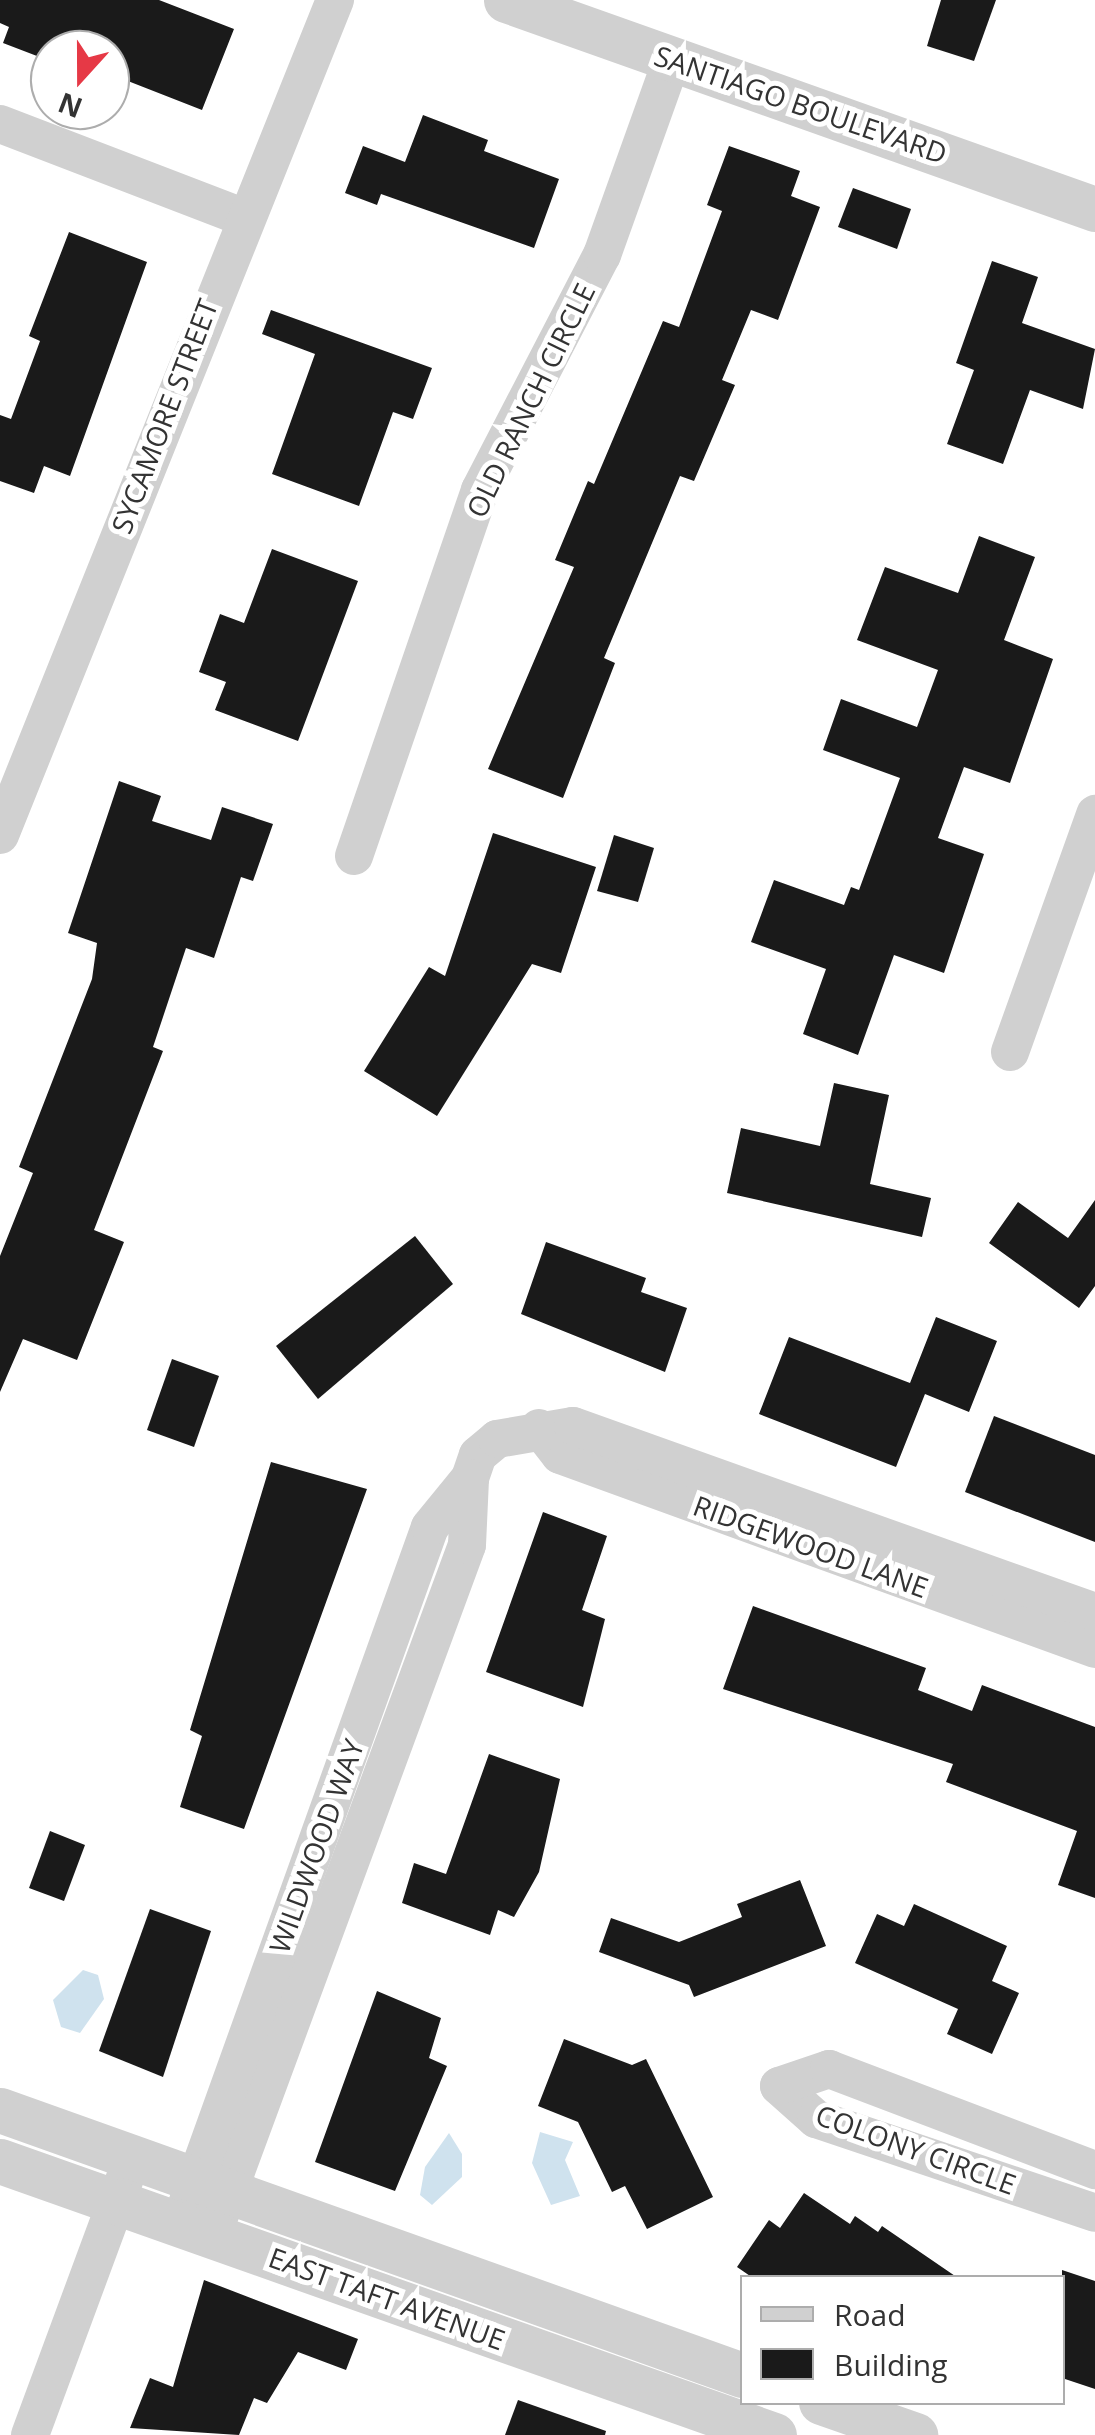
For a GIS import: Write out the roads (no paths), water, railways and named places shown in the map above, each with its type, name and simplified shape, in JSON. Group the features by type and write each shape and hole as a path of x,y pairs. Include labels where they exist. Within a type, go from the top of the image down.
{"street":[{"name":"SYCAMORE STREET","path":"0,836 242,216 335,0"},
{"name":"SANTIAGO BOULEVARD","path":"506,0 1095,208"},
{"name":"OLD RANCH CIRCLE","path":"354,856 480,490 602,255 672,59"},
{"path":"0,124 242,216"},
{"path":"1010,1052 1095,814"},
{"name":"RIDGEWOOD LANE","path":"497,1439 540,1428 573,1426 1095,1612"},
{"name":"RIDGEWOOD LANE","path":"540,1428 560,1455 1095,1649"},
{"name":"WILDWOOD WAY","path":"196,2230 317,1898 467,1545 470,1478 478,1455 497,1439"},
{"name":"COLONY CIRCLE","path":"1095,2170 829,2070 779,2086 816,2119 1095,2213"},
{"name":"EAST TAFT AVENUE","path":"0,2110 734,2372"},
{"path":"1009,2183 1023,2144"},
{"path":"30,2435 133,2158"},
{"name":"EAST TAFT AVENUE","path":"0,2161 196,2230 706,2424 774,2435"},
{"path":"706,2424 734,2372"},
{"path":"830,2405 915,2435"}],"water":[{"path":"83,1970 98,1975 104,1999 80,2033 61,2027 53,2000"},
{"path":"540,2132 573,2142 565,2160 580,2196 551,2205 532,2163"},
{"path":"449,2133 462,2154 462,2177 432,2205 420,2195 425,2167"}]}
